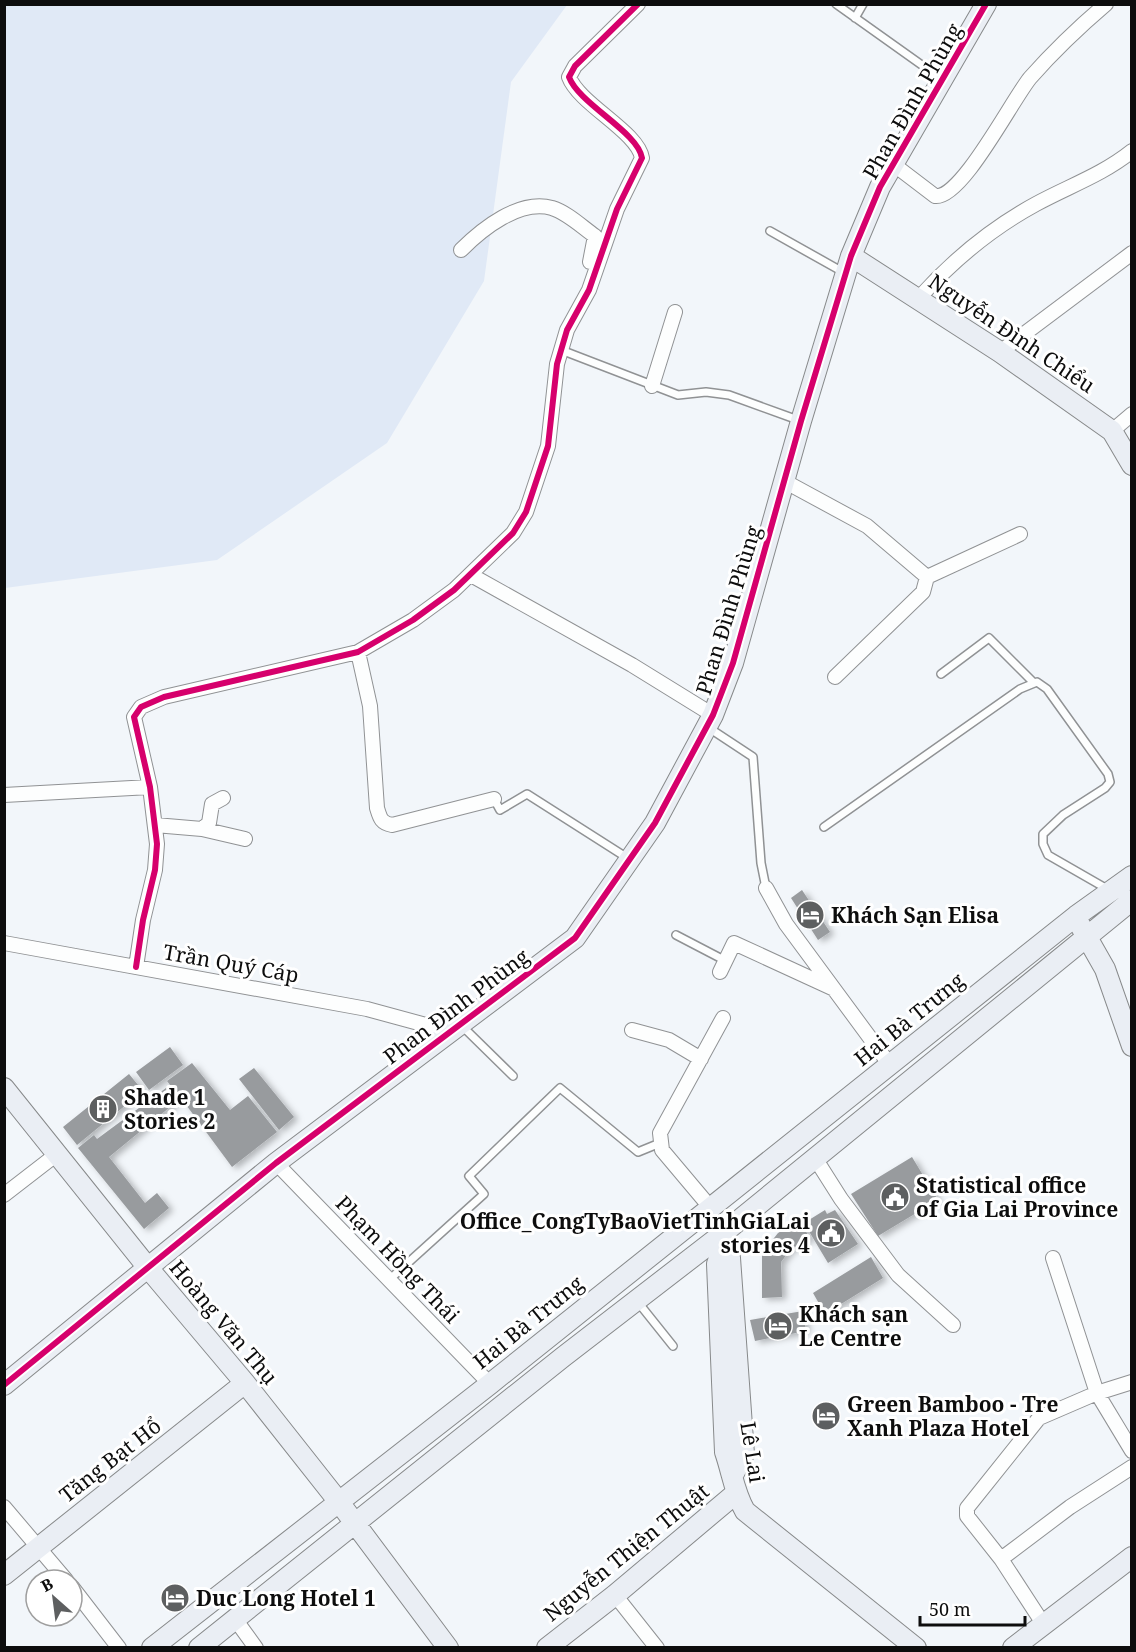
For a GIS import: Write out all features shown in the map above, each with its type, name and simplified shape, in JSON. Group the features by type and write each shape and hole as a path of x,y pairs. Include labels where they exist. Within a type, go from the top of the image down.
{"street":[{"path":"136,968 157,857 150,787 134,723 134,717 141,707 164,697 358,652 413,620 471,575 513,533 526,512 548,446 557,364 561,350 573,316 589,290 617,208 642,158 637,146 585,96 569,77 575,66 638,4"},
{"name":"Phan Đình Phùng","path":"4,1385 149,1269 276,1163 575,938 655,823 710,721 733,663 801,421 848,265 880,187 986,4"},
{"path":"893,164 935,196 947,195 960,183 1003,120 1011,102 1030,78 1106,4"},
{"path":"919,298 958,256 999,226 1037,204 1099,174 1131,151"},
{"path":"460,250 487,227 521,209 538,206 565,214 596,239 573,307 573,316"},
{"path":"1000,352 1131,253"},
{"name":"Nguyễn Đình Chiểu","path":"848,265 919,298 1112,431 1131,465"},
{"path":"652,386 675,312"},
{"path":"1112,431 1131,414"},
{"path":"784,481 867,526 927,577"},
{"path":"835,677 922,592 927,577 1020,534"},
{"path":"471,575 632,665 710,721"},
{"path":"358,652 370,706 377,808 380,819 385,824 392,825 494,799"},
{"path":"4,795 150,787"},
{"path":"202,829 209,823 212,804 223,798"},
{"path":"155,825 202,829 245,839"},
{"name":"Hai Bà Trưng","path":"152,1647 490,1384 1076,916 1131,876"},
{"path":"766,888 774,907 890,1065"},
{"path":"199,1647 356,1525 636,1300 718,1246 815,1158 1126,904 1110,891"},
{"path":"1076,916 1105,969 1131,1046"},
{"name":"Trần Quý Cáp","path":"4,943 454,1027"},
{"path":"722,966 734,943 836,989"},
{"path":"710,1207 662,1150 660,1133 723,1018"},
{"path":"632,1030 669,1040 700,1059"},
{"name":"Hoàng Văn Thụ","path":"4,1088 149,1269 245,1383 356,1525"},
{"path":"4,1195 57,1154"},
{"path":"815,1158 841,1199 898,1275 953,1326"},
{"name":"Phạm Hồng Thái","path":"276,1163 490,1384"},
{"name":"Lê Lai","path":"710,1207 718,1246 725,1452 734,1485 745,1511 916,1647"},
{"path":"1053,1258 1097,1393 1131,1451"},
{"path":"1044,1625 1001,1558 967,1516 968,1508 1039,1418 1097,1393 1131,1382"},
{"name":"Tăng Bạt Hổ","path":"4,1575 245,1383"},
{"path":"1001,1558 1070,1507 1131,1467"},
{"name":"Nguyễn Thiện Thuật","path":"547,1647 615,1595 734,1485"},
{"path":"4,1507 57,1568"},
{"path":"356,1525 448,1647"},
{"path":"1013,1647 1131,1557"},
{"path":"615,1595 657,1647"},
{"path":"84,1602 119,1647"},
{"path":"235,1619 256,1647"}],"lane":[{"path":"836,4 942,80"},
{"path":"855,18 863,4"},
{"path":"770,231 848,265"},
{"path":"561,350 678,396 706,392 729,395 801,421"},
{"path":"941,674 989,638 1033,682 1047,689 1108,774 1110,782 1105,788 1063,816 1043,834 1043,844 1048,855 1110,891"},
{"path":"824,827 1033,682"},
{"path":"710,721 753,758 761,862 766,888"},
{"path":"494,799 500,810 527,794 629,860"},
{"path":"676,935 722,966"},
{"path":"454,1027 513,1076"},
{"path":"389,1280 484,1194 468,1176 560,1088 638,1152 660,1143"},
{"path":"636,1300 673,1346"}],"shaded area":[{"path":"4,5 567,5 511,82 484,281 387,443 217,560 5,588"}],"building":[{"name":"Khách Sạn Elisa","path":"802,890 830,932 818,940 791,898"},
{"path":"170,1047 183,1065 149,1090 136,1072"},
{"path":"192,1063 230,1110 248,1096 277,1132 232,1167 181,1098 109,1157 145,1203 157,1193 169,1208 144,1229 78,1148 94,1135 97,1139 170,1085 167,1081"},
{"path":"254,1068 294,1117 279,1130 239,1079"},
{"name":"Shade 1 Stories 2","path":"129,1074 143,1091 77,1145 63,1127"},
{"name":"Statistical office of Gia Lai Province","path":"912,1157 938,1200 878,1236 851,1194"},
{"name":"Office_CongTyBaoVietTinhGiaLai stories 4","path":"825,1210 827,1214 835,1210 858,1244 828,1263 804,1223"},
{"path":"800,1220 810,1239 790,1250 781,1262 782,1297 762,1298 762,1253 778,1233"},
{"path":"871,1257 883,1278 825,1314 813,1293"},
{"name":"Khách sạn Le Centre","path":"803,1311 806,1331 755,1341 750,1320"}],"cycle path":[{"path":"136,967 143,920 155,870 157,844 150,787 134,717 141,707 164,697 358,652 413,620 454,590 513,533 526,512 548,446 557,364 567,330 589,290 617,209 642,158 630,138 584,97 569,77 575,66 638,4"},
{"path":"4,1385 276,1163 575,938 655,823 713,715 733,663 801,421 851,256 880,187 986,4"}],"place":[{"name":"Khách Sạn Elisa","path":"810,915"},
{"name":"Shade 1 Stories 2","path":"103,1109"},
{"name":"Statistical office of Gia Lai Province","path":"895,1197"},
{"name":"Office_CongTyBaoVietTinhGiaLai stories 4","path":"831,1233"},
{"name":"Khách sạn Le Centre","path":"778,1326"},
{"name":"Green Bamboo - Tre Xanh Plaza Hotel","path":"826,1416"},
{"name":"Duc Long Hotel 1","path":"175,1598"}]}
